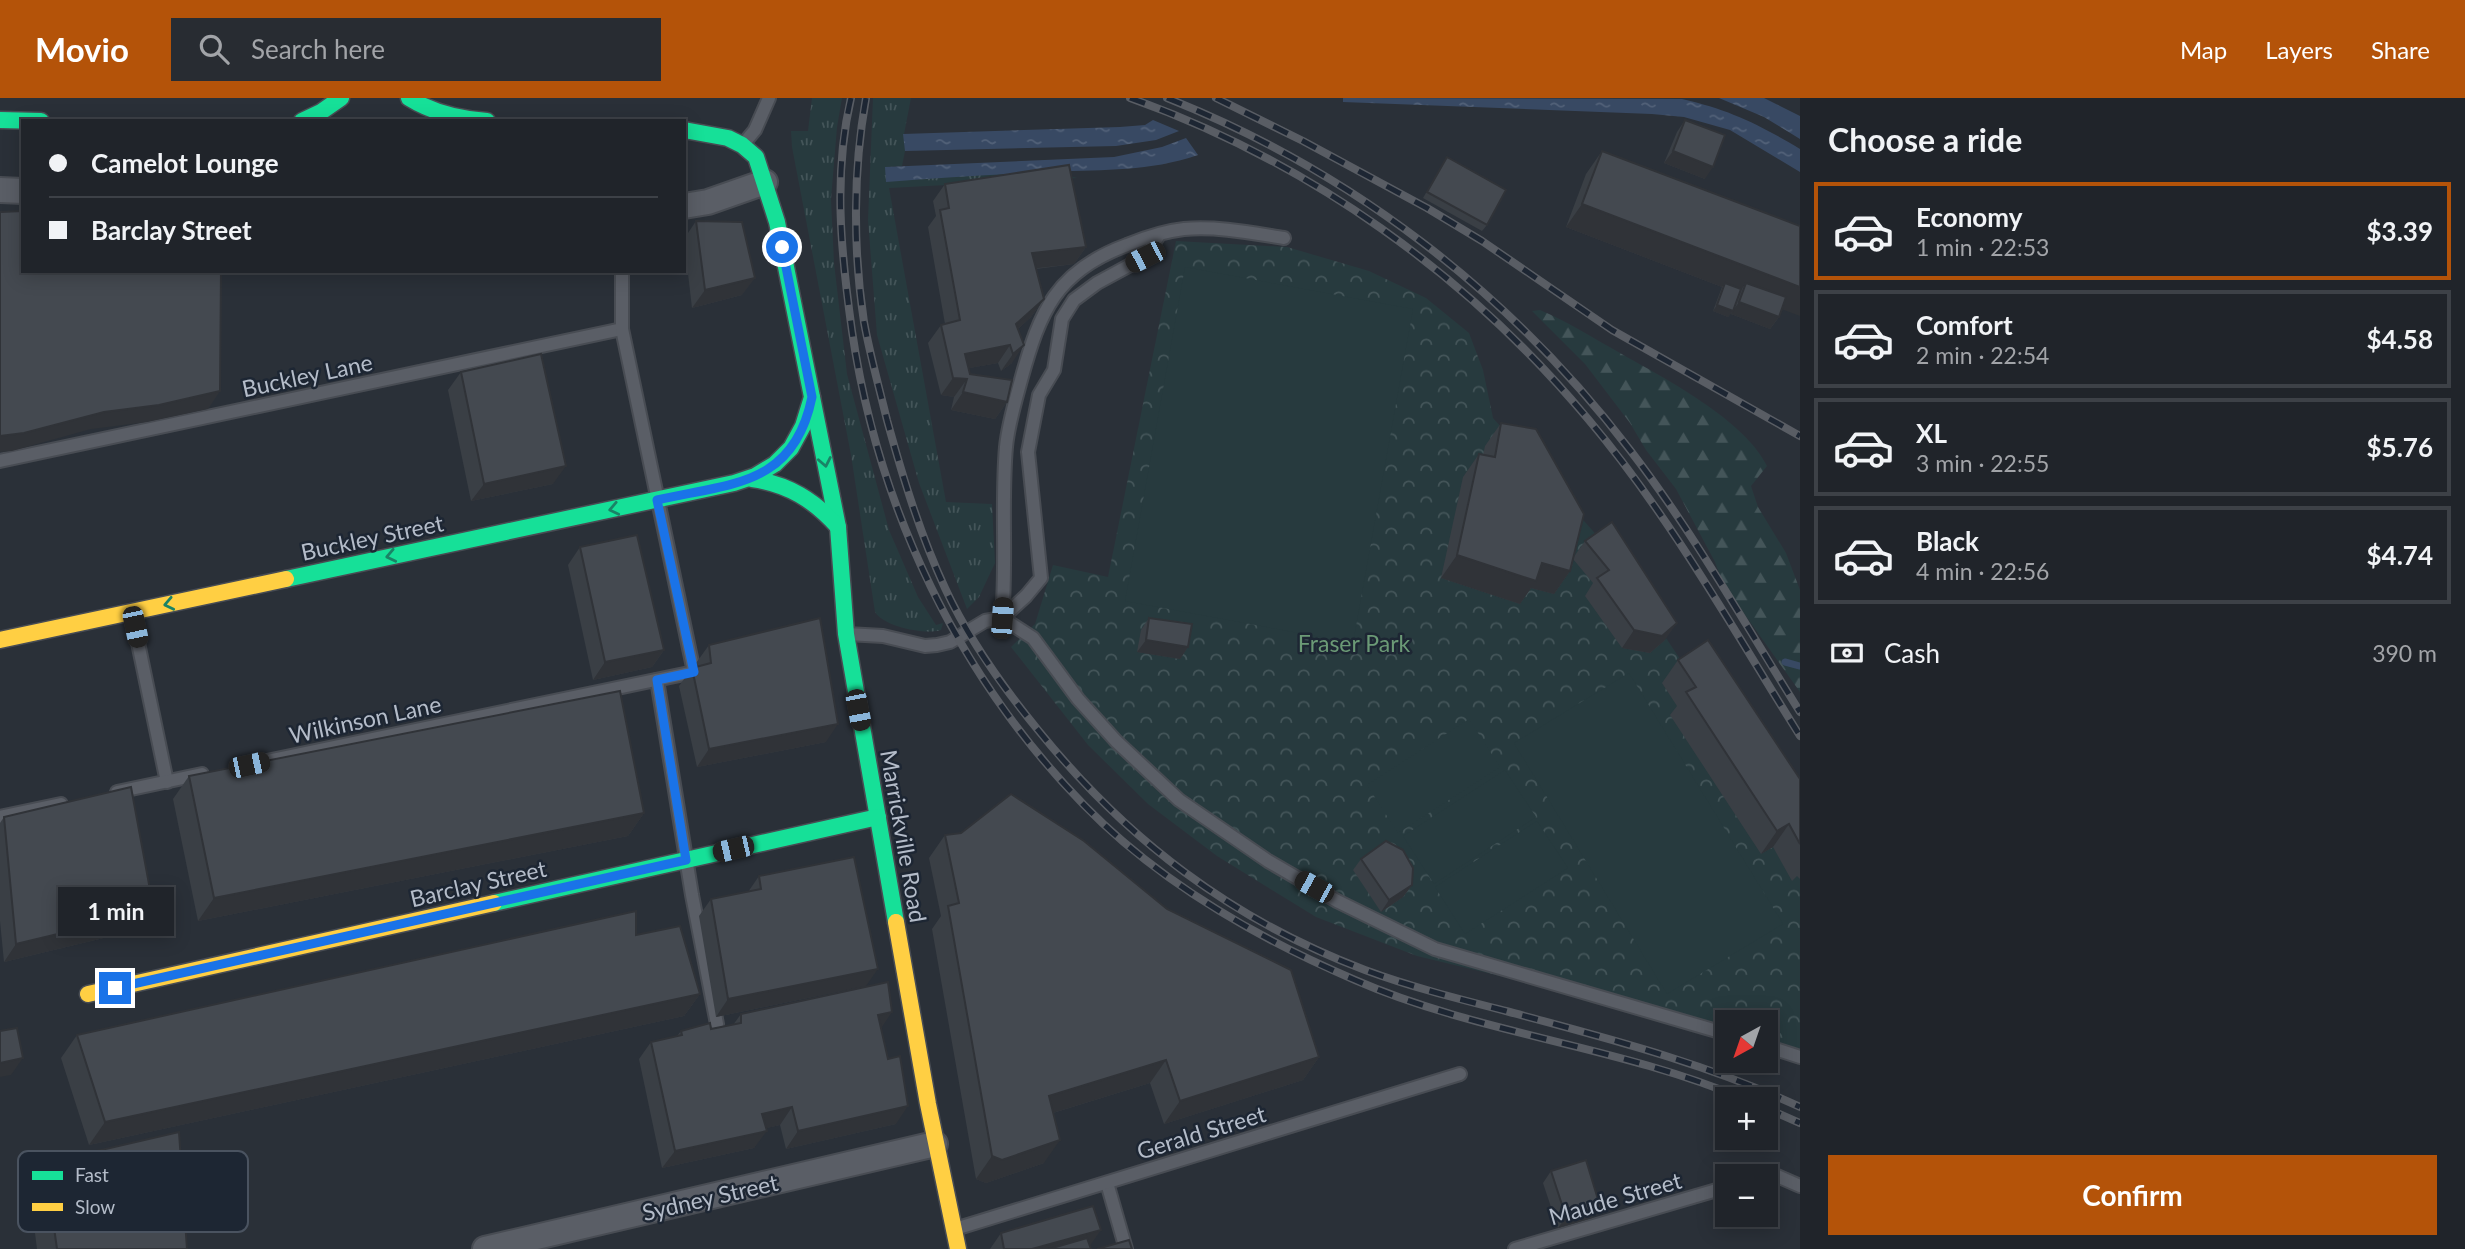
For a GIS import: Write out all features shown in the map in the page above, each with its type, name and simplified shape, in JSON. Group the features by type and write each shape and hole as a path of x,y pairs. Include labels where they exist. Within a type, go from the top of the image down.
{"main road":[{"path":"306,119 341,98"},
{"path":"409,98 436,113 466,119"},
{"path":"0,120 21,121"},
{"path":"686,130 710,134 742,145"},
{"name":"Marrickville Road","path":"742,145 756,157 777,222 838,527 846,634 936,1144 958,1249"},
{"name":"Buckley Street","path":"0,640 752,479 786,456 799,439 808,418 812,397"},
{"name":"Buckley Street","path":"752,479 772,481 808,497 824,510 838,527"},
{"name":"Barclay Street","path":"88,994 878,817"}],"street":[{"path":"686,206 708,202 765,182"},
{"path":"0,190 21,191"},
{"name":"Sydney Street","path":"485,1249 936,1144"}],"lane":[{"path":"742,145 755,130 769,98"},
{"path":"1002,618 1006,446 1015,403 1038,328 1049,302 1064,283 1084,265 1112,250 1159,235 1182,229 1228,230 1284,238"},
{"path":"846,634 883,636 925,646 950,642 985,621 1002,618 1041,578 1028,452 1039,395 1054,370 1062,319 1074,300 1097,283 1145,257 1159,235"},
{"path":"622,273 622,329 657,500"},
{"name":"Buckley Lane","path":"0,461 622,329"},
{"name":"Wilkinson Lane","path":"249,765 694,672 657,500"},
{"path":"132,611 167,782"},
{"path":"1002,618 1033,638 1078,699 1123,748 1169,791 1268,862 1337,901 1435,949 1715,1030"},
{"path":"657,680 686,860 717,1024"},
{"path":"103,795 222,770"},
{"path":"0,817 77,800"},
{"path":"1778,1050 1800,1057"},
{"name":"Gerald Street","path":"954,1229 1460,1074"},
{"path":"1778,1176 1800,1186"},
{"path":"1107,1183 1126,1249"},
{"name":"Maude Street","path":"1515,1249 1715,1191"}],"green space":[{"path":"812,98 842,98 831,199 834,263 847,374 889,530 918,597 936,625 943,623 941,630 926,631 896,626 875,612 851,455 792,147 791,131 808,131"},
{"path":"873,98 911,98 904,134 902,166 886,167 1054,172 1077,178 889,188 946,502 992,504 995,563 979,597 967,609 919,483 877,335 868,220"},
{"name":"Fraser Park","path":"1176,241 1287,247 1369,271 1426,298 1469,333 1483,370 1493,418 1600,539 1800,839 1800,1049 1778,1044 1778,1010 1715,1010 1715,1028 1417,956 1316,917 1217,856 1148,804 1088,745 1011,647 1035,624 1053,565 1108,577"},
{"path":"1185,267 1413,309 1353,643 1125,601"},
{"path":"1540,310 1571,325 1702,402 1741,432 1756,449 1767,466 1751,486 1758,507 1786,553 1800,590 1800,692 1723,584 1715,562 1676,489 1585,364 1532,311"},
{"path":"1629,673 1783,924 1667,994 1514,743"},
{"path":"1469,719 1500,767 1398,833 1367,785"},
{"path":"1505,770 1536,817 1434,884 1403,836"},
{"path":"1537,821 1568,868 1465,934 1435,887"}],"water":[{"path":"1343,98 1682,99 1743,119 1800,149 1800,172 1730,130 1684,117 1343,102"},
{"path":"1719,98 1764,98 1800,116 1800,139 1764,117"},
{"path":"1153,120 1179,131 1156,140 1116,146 905,151 903,134 1120,127 1145,125"},
{"path":"1186,138 1198,155 1144,167 886,182 885,167 1114,157 1162,147"}],"building":[{"path":"1685,120 1725,135 1713,167 1673,151"},
{"path":"1602,151 1800,226 1800,287 1582,204"},
{"path":"1447,157 1506,190 1487,225 1427,192"},
{"path":"1069,165 1086,247 1032,253 1044,299 1016,324 1024,345 1013,354 1010,345 965,354 970,374 1012,380 1007,402 963,392 967,379 953,378 941,325 960,320 940,210 949,208 945,184"},
{"path":"21,211 21,273 221,273 220,391 159,405 104,412 24,433 0,436 0,212"},
{"path":"696,221 742,222 755,278 705,290"},
{"path":"1725,283 1741,289 1733,311 1717,305"},
{"path":"1746,283 1786,297 1779,317 1739,302"},
{"path":"541,354 566,466 484,484 461,372"},
{"path":"1501,423 1536,429 1584,514 1570,571 1542,563 1536,581 1457,555 1479,454 1495,457"},
{"path":"1612,522 1677,623 1662,636 1634,630 1597,578 1609,570 1585,541"},
{"path":"637,535 664,650 605,662 580,547"},
{"path":"820,618 838,724 709,749 692,668 711,663 709,645"},
{"path":"1149,618 1192,624 1188,647 1146,640"},
{"path":"1708,640 1800,779 1800,844 1789,824 1777,831 1686,692 1696,687 1678,660"},
{"path":"620,691 644,813 214,898 189,776"},
{"path":"131,787 154,911 16,944 4,817"},
{"path":"1011,794 1084,841 1167,909 1291,970 1319,1057 1180,1101 1166,1060 1049,1096 1060,1140 1002,1160 992,1156 948,906 959,903 945,835 961,833"},
{"path":"1386,841 1403,850 1413,868 1412,885 1389,900 1361,859"},
{"path":"854,857 878,969 728,999 711,899 761,889 759,876"},
{"path":"636,911 636,935 680,926 700,994 105,1122 77,1035"},
{"path":"888,982 892,1012 878,1015 888,1059 900,1056 908,1106 798,1131 792,1107 762,1114 767,1131 675,1151 651,1042 682,1035 681,1031 710,1023 711,1029 741,1023 741,1014"},
{"path":"17,1028 23,1058 0,1063 0,1031"},
{"path":"179,1132 180,1151 97,1151"},
{"path":"1586,1160 1600,1206 1566,1217 1551,1171"},
{"path":"1093,1206 1101,1230 1032,1249 1004,1249 1001,1233"},
{"path":"55,1232 186,1232 187,1249 57,1249"},
{"path":"1087,1238 1091,1249 1049,1249"},
{"path":"1129,1240 1132,1249 1097,1249"}],"waterway":[{"path":"1785,662 1800,666"}],"railway":[{"path":"851,98 842,156 842,243 852,331 864,397 882,462 904,525 930,586 962,645 998,701 1039,755 1113,833 1176,883 1246,926 1318,964 1402,998 1451,1014 1599,1052 1715,1088"},
{"path":"866,98 856,210 860,295 872,359 906,484 936,568 965,626 1012,697 1072,770 1108,807 1185,872 1270,927 1316,950 1417,987 1692,1064 1800,1107"},
{"path":"1130,98 1196,124 1260,154 1321,189 1381,228 1491,317 1541,366 1618,456 1700,574 1800,736"},
{"path":"1167,98 1235,128 1300,162 1363,200 1422,242 1479,289 1533,339 1583,393 1653,481 1718,579 1800,712"},
{"path":"1216,98 1427,208 1482,241 1612,330 1800,436"},
{"path":"1778,1113 1800,1123"}],"traffic: fast":[{"path":"306,119 341,98"},
{"path":"409,98 427,108 466,119"},
{"path":"0,120 21,121"},
{"path":"286,579 734,483 755,476 775,464 791,448 803,426 812,397 777,222 756,157 728,138 686,130"},
{"path":"812,397 838,527 846,634 896,922"},
{"path":"752,479 765,481 800,495 838,527"},
{"path":"494,903 878,817"}],"traffic: slow":[{"path":"0,640 286,579"},
{"path":"88,994 494,903"},
{"path":"896,922 928,1104 958,1249"}],"route":[{"path":"115,988 686,860 657,680 694,672 657,500 752,479 786,456 799,439 808,418 812,397 782,247"}]}
